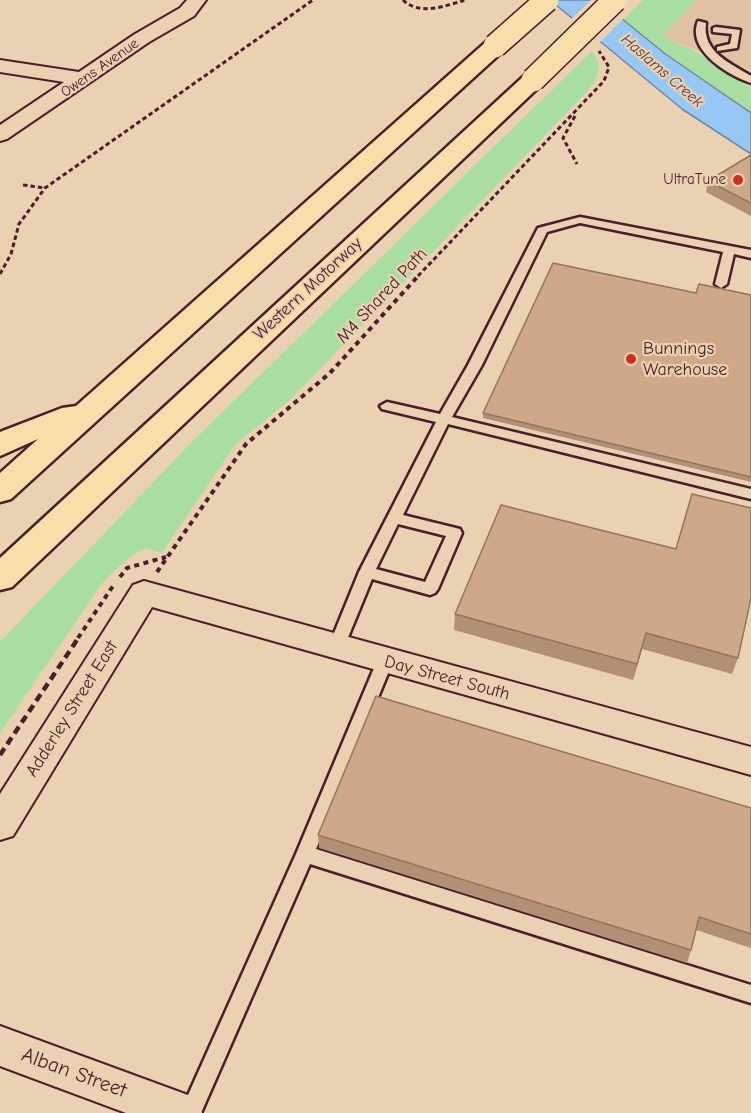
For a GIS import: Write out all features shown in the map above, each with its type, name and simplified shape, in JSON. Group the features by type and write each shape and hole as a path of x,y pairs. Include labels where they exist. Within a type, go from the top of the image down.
{"highway":[{"path":"0,491 547,0"},
{"name":"Western Motorway","path":"0,578 533,80 615,0"},
{"path":"0,446 9,439 89,409"}],"street":[{"path":"172,2 196,3"},
{"name":"Owens Avenue","path":"0,135 196,3"},
{"path":"0,66 85,79"},
{"name":"Day Street South","path":"144,593 751,761"},
{"name":"Adderley Street East","path":"0,825 144,593"},
{"name":"Alban Street","path":"0,1046 181,1113"}],"lane":[{"path":"701,23 699,38 705,48 751,80"},
{"path":"716,30 738,32 734,46 720,49"},
{"path":"336,648 367,572 444,419 475,365 542,230 580,220 751,254"},
{"path":"721,284 729,250"},
{"path":"387,406 751,494"},
{"path":"367,572 430,589 455,533 394,518"},
{"path":"190,1113 305,854 385,661"},
{"path":"305,854 751,993"}],"path":[{"path":"0,274 11,254 19,224 45,188 313,0"},
{"path":"403,0 410,7 422,8 440,7 465,0"},
{"name":"M4 Shared Path","path":"166,556 246,444 330,373 427,266 604,81 609,67 601,52"},
{"path":"577,164 565,146 563,138 578,110"},
{"path":"23,185 45,188"}],"shaded area":[{"path":"696,0 751,0 751,70 662,37"}],"green space":[{"path":"643,0 696,0 662,37 693,50 751,88 751,113 664,53 623,20"},
{"path":"592,51 599,69 592,85 584,95 292,398 235,445 162,553 146,548 132,555 101,585 0,733 0,642 193,441"}],"water":[{"name":"Haslams Creek","path":"550,0 599,0 664,53 751,113 751,154 682,109"}],"pier":[{"path":"591,0 604,0 625,17 599,43 570,20"}],"building":[{"name":"UltraTune","path":"751,155 751,203 708,181"},
{"name":"Bunnings Warehouse","path":"553,263 696,293 699,284 751,295 751,477 483,413"},
{"path":"692,494 751,508 751,598 738,658 646,633 637,664 455,614 501,505 676,549"},
{"path":"376,696 751,808 751,934 699,917 691,950 318,835"}],"place":[{"name":"UltraTune","path":"738,180"},
{"name":"Bunnings Warehouse","path":"631,359"}]}
